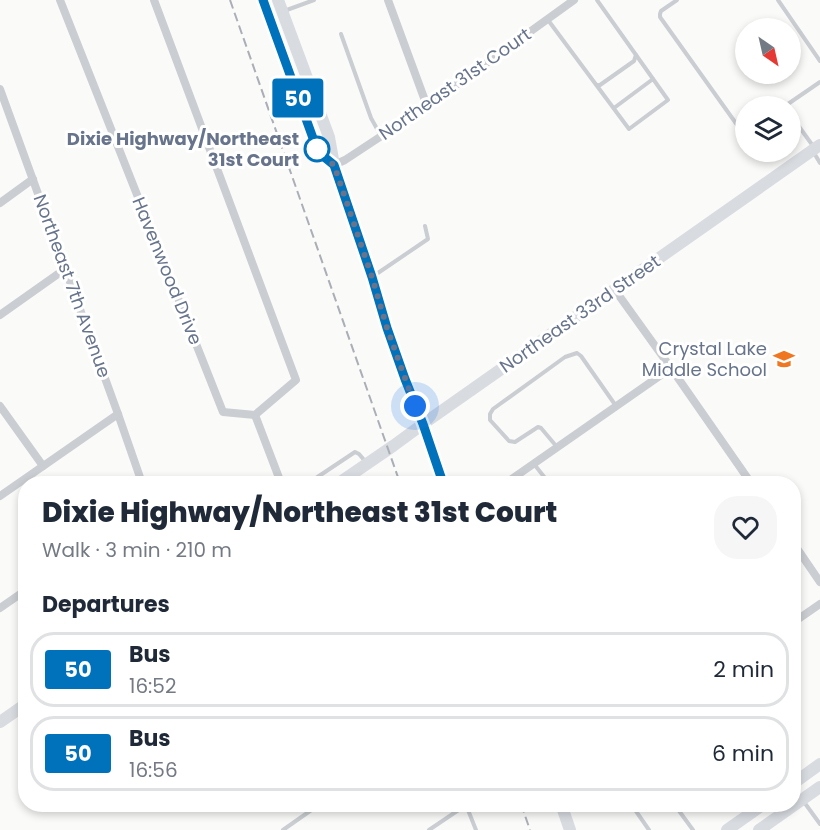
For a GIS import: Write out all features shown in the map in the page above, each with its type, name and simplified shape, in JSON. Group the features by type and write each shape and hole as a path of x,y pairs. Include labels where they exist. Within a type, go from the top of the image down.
{"main road":[{"path":"263,0 318,152 334,165"},
{"path":"280,6 329,137 334,165 387,328 441,476"},
{"name":"Northeast 33rd Street","path":"350,476 816,148"},
{"path":"1,720 18,709"},
{"path":"801,778 820,764"},
{"path":"802,799 820,787"},
{"path":"564,812 570,830"},
{"path":"727,830 753,812"},
{"path":"759,830 784,812"}],"street":[{"name":"Havenwood Drive","path":"60,0 223,412 255,415"},
{"path":"154,0 296,380 255,415 278,476"},
{"name":"Northeast 31st Court","path":"334,165 427,106 574,0"},
{"path":"390,1 427,106"},
{"name":"Northeast 7th Avenue","path":"0,89 140,476"},
{"path":"0,203 33,179"},
{"path":"0,315 65,270"},
{"path":"615,290 744,476"},
{"path":"516,476 671,368"},
{"path":"0,406 43,466"},
{"path":"29,476 118,414"},
{"path":"0,496 18,483"},
{"path":"801,554 820,582"},
{"path":"0,608 18,596"},
{"path":"801,617 820,604"}],"lane":[{"path":"280,6 314,0"},
{"path":"547,18 629,129 668,100 597,0"},
{"path":"677,0 661,11 660,17 735,122"},
{"path":"778,0 820,61"},
{"path":"341,34 371,118 381,137"},
{"path":"597,85 634,61 636,54"},
{"path":"614,108 653,79"},
{"path":"800,96 820,82"},
{"path":"801,128 816,148 820,163"},
{"path":"372,277 428,239 425,226"},
{"path":"557,447 538,427 515,442 509,441 490,420 490,414 493,409 565,357 577,353 616,406"},
{"path":"319,476 355,452 368,464"},
{"path":"534,464 543,476"},
{"path":"802,799 820,824"},
{"path":"283,830 309,812"},
{"path":"429,830 456,812"},
{"path":"469,812 476,830"},
{"path":"637,812 649,830"},
{"path":"680,812 693,830"}],"railway":[{"path":"230,0 398,476"},
{"path":"524,812 530,830"}],"bus line":[{"name":"50","path":"263,0 318,152 334,165 387,328 441,476"}],"place":[{"name":"Dixie Highway/Northeast 31st Court","path":"317,149"},
{"name":"Crystal Lake Middle School","path":"784,359"}],"route":[{"path":"317,149 334,165 415,406"}]}
